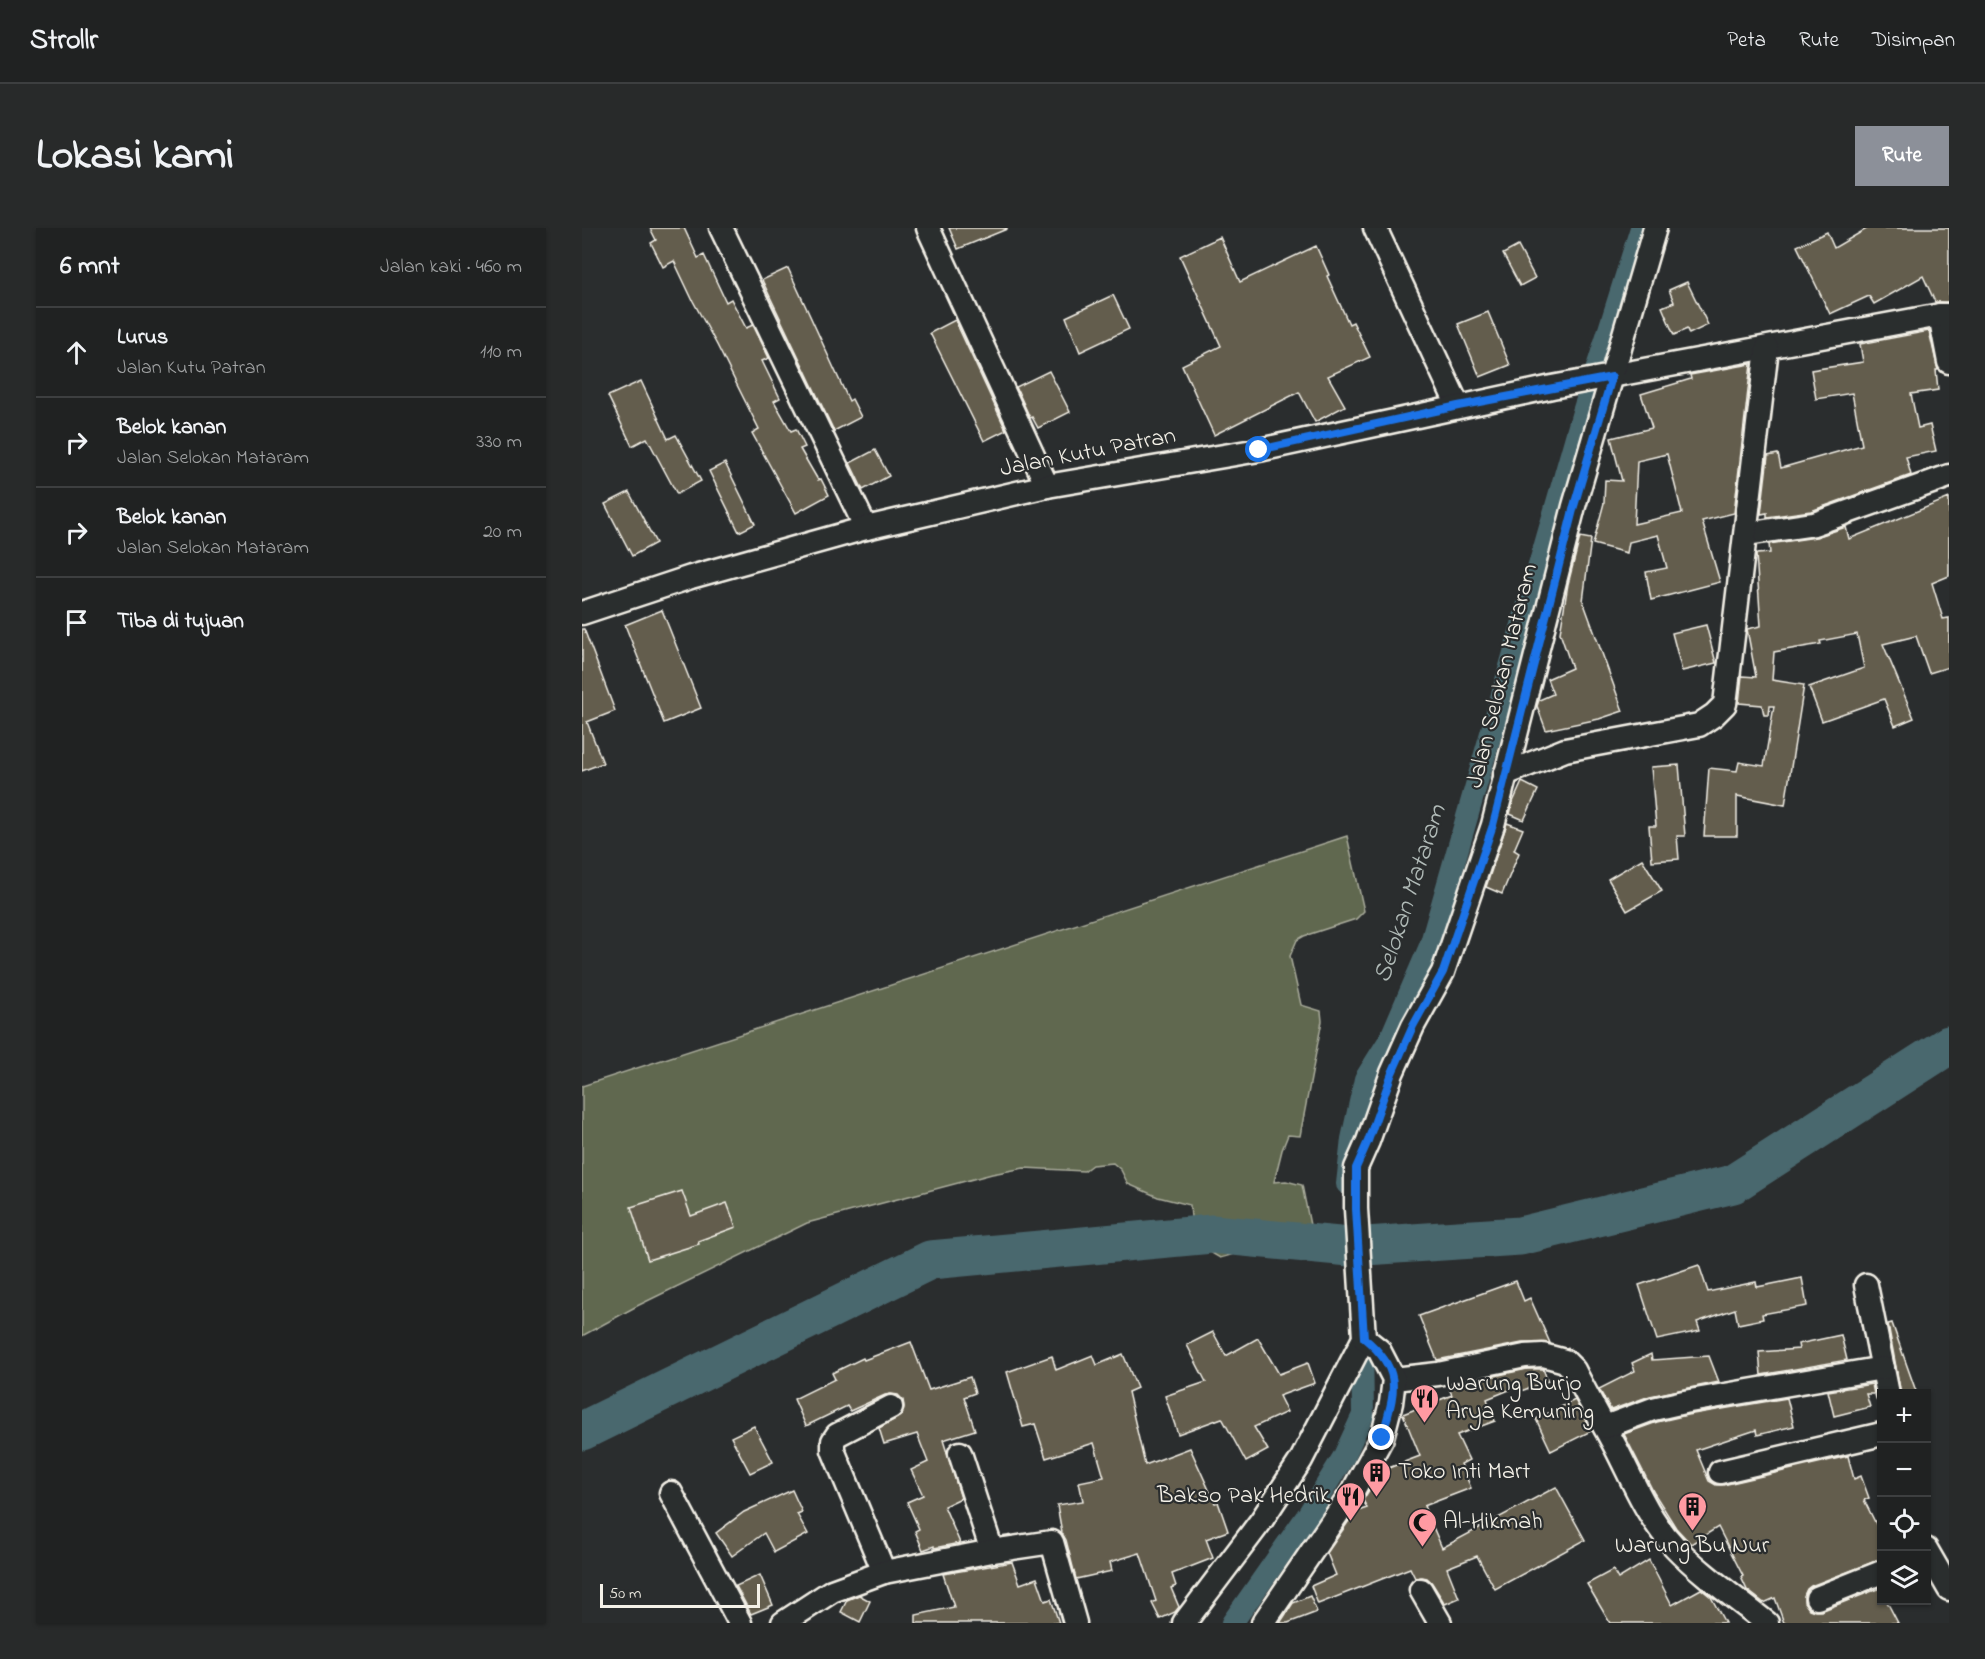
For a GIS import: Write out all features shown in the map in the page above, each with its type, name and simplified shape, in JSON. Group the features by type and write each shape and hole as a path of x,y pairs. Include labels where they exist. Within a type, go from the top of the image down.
{"street":[{"path":"721,228 866,528"},
{"path":"928,228 1047,486"},
{"path":"1375,228 1458,406"},
{"name":"Jalan Selokan Mataram","path":"1394,1379 1369,1336 1356,1209 1356,1168 1408,1035 1443,972 1493,825 1605,378 1655,228"},
{"path":"1945,315 1949,362"},
{"name":"Jalan Kutu Patran","path":"582,613 691,577 866,528 1047,486 1259,450 1551,387 1945,315"},
{"path":"1505,774 1565,750 1699,725 1725,704 1767,348"},
{"path":"1746,534 1814,524 1949,476"},
{"path":"1866,1285 1887,1389"},
{"path":"1184,1623 1261,1521 1300,1460 1369,1336"},
{"path":"1263,1623 1353,1491 1382,1438 1391,1404 1394,1379 1438,1374 1542,1354 1565,1361 1574,1371 1632,1481 1665,1535 1675,1547 1720,1588 1736,1597 1767,1623"},
{"path":"1605,1427 1653,1409 1684,1402 1882,1368"},
{"path":"884,1572 833,1450 833,1441 837,1435 891,1407"},
{"path":"1720,1472 1877,1435"},
{"path":"960,1453 992,1551"},
{"path":"671,1493 740,1623"},
{"path":"783,1623 832,1591 884,1572 1052,1542 1075,1623"},
{"path":"1931,1560 1949,1589"},
{"path":"1817,1598 1877,1574"},
{"path":"1421,1590 1440,1623"}],"green space":[{"path":"1347,836 1364,911 1356,919 1297,940 1290,956 1301,1005 1321,1011 1322,1021 1300,1136 1288,1135 1274,1182 1286,1181 1302,1185 1312,1235 1309,1243 1286,1255 1245,1251 1220,1258 1193,1242 1190,1205 1158,1197 1128,1184 1121,1170 1113,1163 1092,1165 1084,1171 1024,1168 992,1174 807,1223 637,1306 582,1336 582,1086"}],"building":[{"path":"650,228 684,228 698,258 704,255 726,302 731,299 746,328 753,325 769,358 762,361 780,398 774,401 791,431 796,429 805,447 800,449 829,495 796,513 752,433 759,429 674,261 663,267 651,243 656,240"},
{"path":"949,228 1007,228 1007,229 958,249"},
{"path":"1868,228 1949,228 1949,302 1935,302 1923,276 1874,304 1869,296 1830,314 1797,246 1827,232 1834,248"},
{"path":"1220,237 1240,282 1316,246 1349,324 1353,322 1370,357 1328,376 1345,406 1315,422 1299,392 1214,435 1182,365 1221,346 1180,256"},
{"path":"1518,246 1535,278 1520,286 1503,254"},
{"path":"788,268 849,401 852,399 861,417 834,431 762,280"},
{"path":"1687,282 1708,325 1689,334 1687,329 1674,335 1662,307 1674,302 1669,290"},
{"path":"1113,295 1129,329 1080,352 1066,317"},
{"path":"1488,312 1510,365 1480,377 1458,324"},
{"path":"955,320 1006,430 984,441 930,333"},
{"path":"1929,331 1938,370 1936,370 1938,390 1911,394 1918,428 1930,425 1936,451 1906,457 1911,475 1811,511 1767,517 1767,513 1761,514 1768,456 1778,454 1781,468 1862,445 1852,393 1816,399 1811,370 1863,362 1860,344"},
{"path":"1751,364 1734,513 1702,521 1720,582 1651,600 1646,572 1667,568 1658,535 1629,542 1627,553 1593,544 1604,503 1605,480 1622,481 1611,438 1652,428 1641,394 1691,379 1690,375","holes":["1667,454 1682,513 1634,524 1637,461"]},
{"path":"1049,371 1070,412 1038,428 1032,417 1030,418 1016,387"},
{"path":"641,381 668,439 676,435 701,481 677,494 647,438 632,446 608,396"},
{"path":"875,450 889,476 863,490 850,463"},
{"path":"725,463 755,524 739,532 709,471"},
{"path":"629,492 656,543 632,556 605,504"},
{"path":"1949,498 1949,576 1932,583 1943,619 1949,618 1949,667 1929,673 1916,636 1883,644 1914,718 1895,726 1884,699 1822,721 1809,687 1864,668 1857,634 1820,641 1821,644 1774,652 1772,680 1804,685 1785,805 1737,796 1737,836 1704,836 1709,768 1737,771 1739,762 1764,766 1774,706 1770,706 1769,715 1764,715 1762,705 1739,703 1742,676 1756,677 1747,629 1761,626 1756,554 1770,553 1769,544 1816,537 1846,527 1849,539"},
{"path":"1580,537 1591,539 1583,601 1623,711 1599,719 1546,730 1537,706 1539,700 1553,694 1547,679 1572,668 1560,633 1568,584"},
{"path":"662,610 701,708 664,723 625,625"},
{"path":"1706,625 1716,663 1682,671 1672,633"},
{"path":"582,629 584,629 615,711 587,722 603,763 582,771"},
{"path":"1679,765 1685,836 1677,836 1679,859 1652,861 1649,826 1656,826 1651,767"},
{"path":"1522,782 1538,790 1524,820 1510,814"},
{"path":"1507,823 1523,829 1514,850 1519,853 1502,894 1486,887"},
{"path":"1642,859 1662,891 1627,911 1608,879"},
{"path":"682,1191 691,1216 727,1203 736,1227 698,1241 699,1244 648,1260 631,1207"},
{"path":"1699,1265 1708,1292 1756,1282 1757,1287 1802,1278 1807,1306 1762,1314 1763,1319 1738,1324 1735,1309 1697,1322 1700,1331 1657,1340 1639,1285"},
{"path":"1516,1281 1524,1301 1530,1298 1550,1343 1522,1343 1437,1360 1419,1316"},
{"path":"1892,1323 1915,1389 1900,1389 1888,1324"},
{"path":"1213,1332 1226,1356 1258,1338 1279,1374 1308,1363 1315,1383 1279,1396 1287,1412 1254,1427 1268,1450 1246,1462 1222,1418 1178,1434 1165,1396 1206,1382 1187,1345"},
{"path":"1841,1335 1847,1360 1761,1375 1759,1352 1799,1349 1798,1344"},
{"path":"911,1342 929,1390 970,1377 975,1393 964,1397 975,1430 943,1440 961,1498 944,1506 960,1543 934,1548 934,1546 923,1550 915,1531 919,1529 907,1502 923,1495 911,1470 928,1462 917,1434 884,1444 879,1428 902,1415 903,1400 898,1395 885,1395 850,1411 847,1406 806,1426 794,1399 835,1379 832,1373 863,1358 864,1360"},
{"path":"1123,1354 1137,1388 1128,1392 1145,1465 1190,1448 1215,1503 1218,1502 1228,1531 1206,1539 1213,1558 1172,1574 1176,1586 1171,1588 1179,1607 1175,1612 1160,1619 1152,1603 1156,1601 1140,1553 1110,1562 1112,1571 1076,1579 1062,1533 1057,1505 1083,1501 1079,1482 1104,1477 1094,1443 1046,1458 1035,1424 1023,1427 1007,1372 1052,1356 1056,1370 1093,1355 1097,1365"},
{"path":"1651,1354 1652,1360 1709,1356 1719,1382 1650,1396 1611,1410 1599,1389 1635,1371 1632,1363"},
{"path":"1527,1369 1543,1369 1548,1381 1521,1391 1519,1386 1487,1399 1495,1421 1457,1435 1469,1460 1461,1464 1471,1488 1424,1506 1442,1548 1556,1487 1585,1540 1495,1589 1477,1556 1447,1568 1459,1598 1445,1604 1432,1583 1427,1578 1415,1578 1410,1568 1318,1604 1311,1586 1336,1575 1327,1553 1355,1512 1367,1508 1363,1500 1374,1482 1389,1474 1386,1469 1420,1456 1403,1414 1452,1395 1448,1386"},
{"path":"1872,1384 1874,1394 1866,1394 1870,1407 1834,1416 1828,1391"},
{"path":"1787,1398 1794,1426 1757,1435 1756,1430 1696,1450 1709,1481 1716,1485 1848,1456 1854,1479 1861,1476 1869,1498 1864,1500 1877,1526 1877,1561 1811,1586 1807,1589 1804,1602 1809,1609 1821,1611 1877,1589 1877,1605 1889,1605 1898,1623 1784,1623 1775,1598 1764,1603 1747,1590 1741,1577 1743,1576 1718,1527 1691,1544 1676,1528 1654,1493 1624,1434 1657,1422"},
{"path":"1575,1400 1591,1431 1551,1451 1536,1419"},
{"path":"754,1426 773,1462 750,1473 731,1437"},
{"path":"792,1490 802,1512 797,1514 808,1534 774,1552 764,1533 732,1556 716,1533 744,1512"},
{"path":"1649,1560 1672,1605 1701,1589 1711,1597 1725,1623 1610,1623 1587,1584 1613,1570 1618,1579"},
{"path":"1012,1562 1020,1584 1037,1578 1045,1601 1051,1599 1059,1623 916,1623 916,1615 954,1607 943,1574"},
{"path":"760,1575 773,1605 751,1614 736,1586"},
{"path":"859,1595 870,1601 860,1622 841,1612 847,1600"},
{"path":"1310,1596 1317,1612 1288,1623 1280,1623 1293,1603"}],"waterway":[{"name":"Selokan Mataram","path":"1347,1184 1352,1139 1365,1079 1390,1039 1430,946 1583,412 1641,228"},
{"path":"582,1431 930,1260 1212,1234 1350,1247 1520,1236 1733,1184 1949,1045"},
{"name":"Selokan Mataram","path":"1232,1623 1309,1513 1344,1456 1363,1415 1362,1336"}],"place":[{"name":"Warung Burjo Arya Kemuning","path":"1425,1424"},
{"name":"Toko Inti Mart","path":"1377,1498"},
{"name":"Bakso Pak Hedrik","path":"1351,1522"},
{"name":"Warung Bu Nur","path":"1692,1532"},
{"name":"Al-Hikmah","path":"1422,1548"}],"route":[{"path":"1259,450 1458,406 1612,377 1574,506 1493,825 1443,972 1413,1026 1392,1073 1356,1168 1356,1209 1364,1338 1379,1350 1394,1379 1391,1404 1382,1438"}]}
